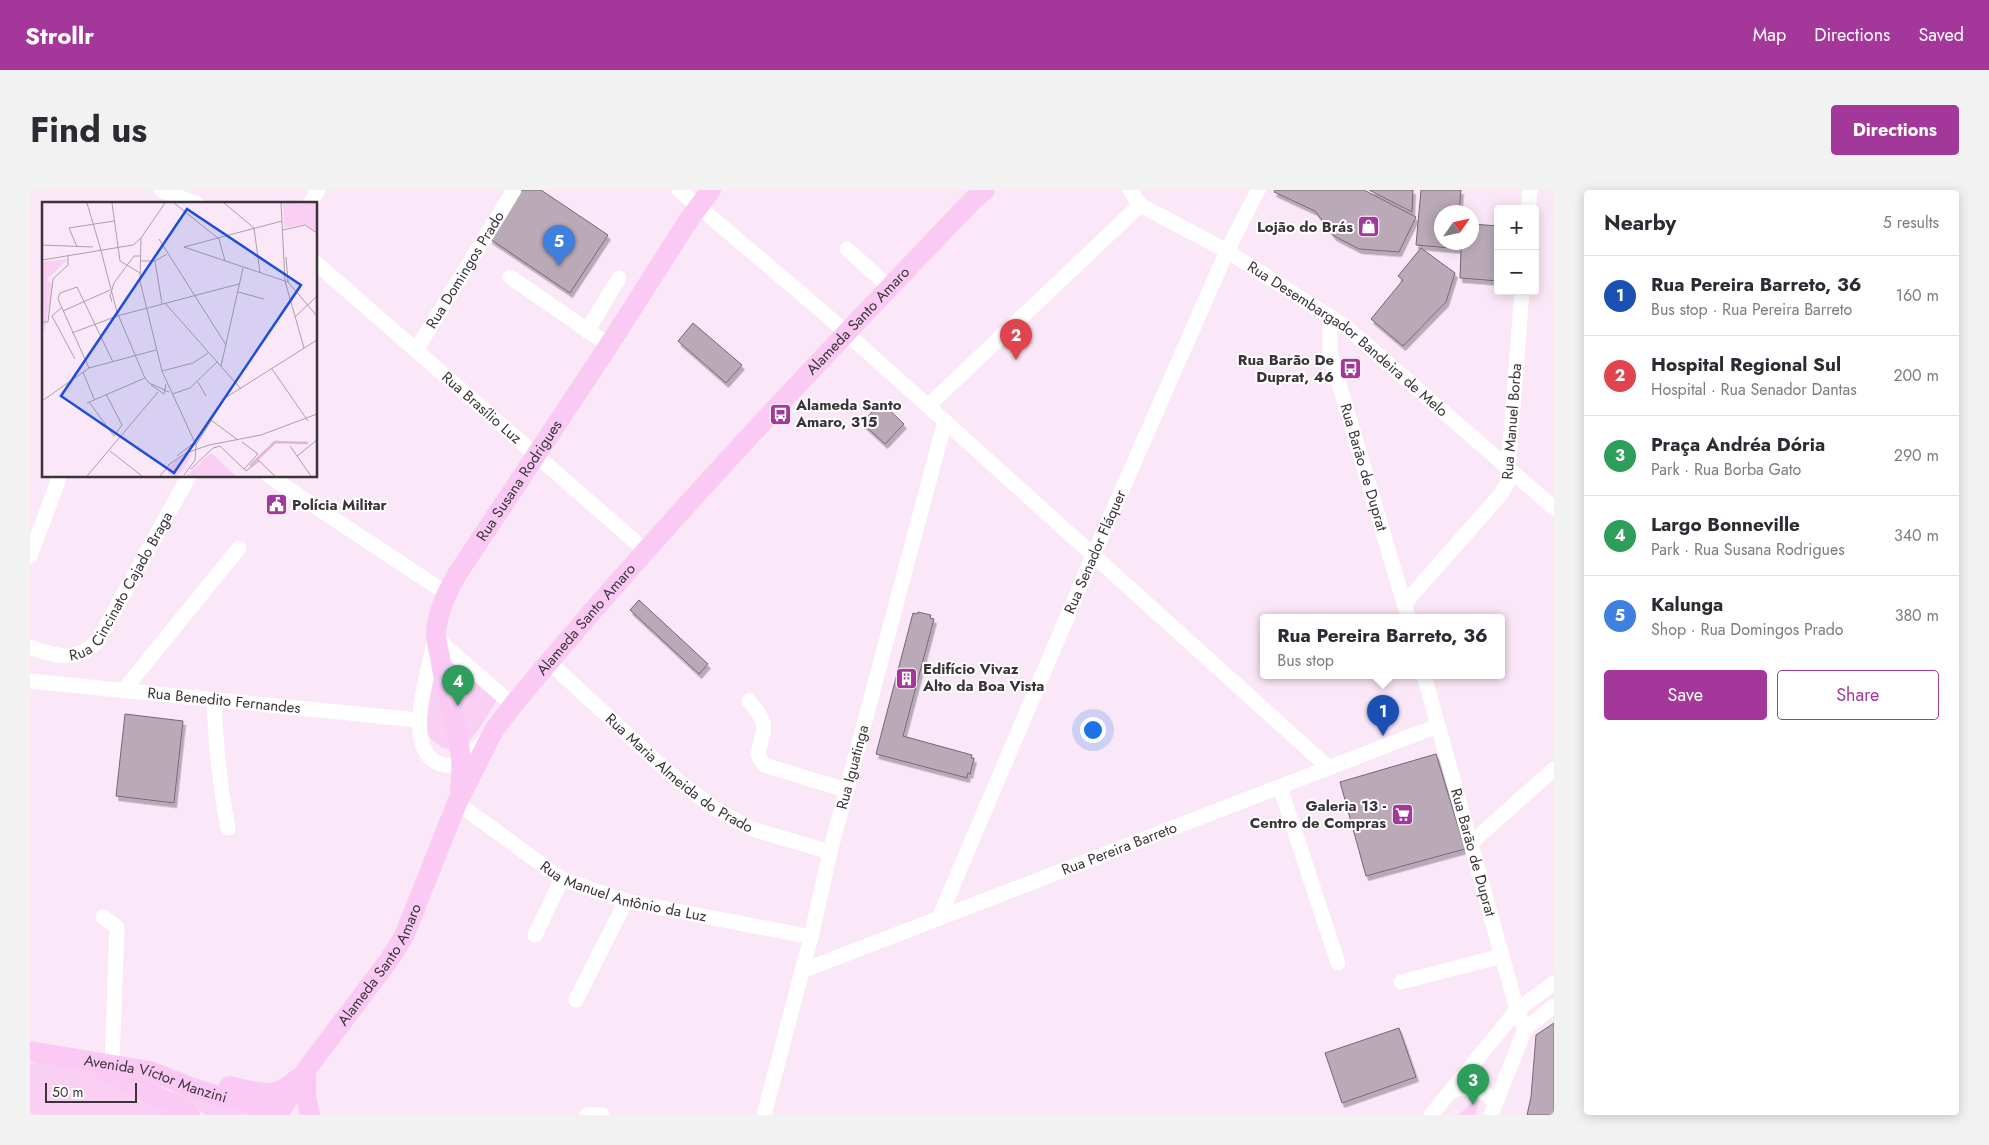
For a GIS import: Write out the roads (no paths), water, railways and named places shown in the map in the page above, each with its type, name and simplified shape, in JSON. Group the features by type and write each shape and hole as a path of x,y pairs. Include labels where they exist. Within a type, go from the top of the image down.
{"main road":[{"name":"Rua Susana Rodrigues","path":"457,803 462,774 462,761 441,668 436,634 446,593 534,455 711,190"},
{"name":"Alameda Santo Amaro","path":"282,1114 306,1070 389,960 404,936 457,803 494,730 549,662 730,457 846,332 984,190"},
{"path":"36,1054 113,1074 190,1115"},
{"name":"Avenida Víctor Manzini","path":"36,1054 150,1071 193,1088 282,1114"},
{"path":"150,1071 270,1094 280,1092 289,1086 306,1070"},
{"path":"306,1070 306,1096 310,1115"}],"street":[{"path":"161,190 192,202"},
{"path":"311,202 318,190"},
{"name":"Rua Domingos Prado","path":"416,350 514,190"},
{"path":"679,190 846,332 1329,768"},
{"name":"Rua Desembargador Bandeira de Melo","path":"1130,190 1140,205 1227,250 1346,327 1554,508"},
{"name":"Rua Senador Fláquer","path":"939,918 1093,556 1227,250 1258,190"},
{"path":"1528,205 1530,190"},
{"path":"928,406 1140,205"},
{"path":"847,249 889,287"},
{"name":"Rua Brasílio Luz","path":"318,265 647,552"},
{"path":"510,277 609,345"},
{"path":"588,332 619,278"},
{"name":"Rua Manuel Borba","path":"1406,611 1501,494 1506,484 1522,295"},
{"name":"Rua Barão de Duprat","path":"1330,316 1330,353 1406,611"},
{"name":"Rua Iguatinga","path":"764,1115 811,937 846,790 945,421"},
{"path":"30,556 59,478"},
{"name":"Rua Cincinato Cajado Braga","path":"30,647 52,654 76,656 88,650 97,642 188,478"},
{"path":"272,478 446,593"},
{"path":"123,691 239,548"},
{"path":"436,634 447,648 513,705"},
{"path":"436,634 418,720 423,747 430,760 450,766 462,761 494,730"},
{"name":"Rua Maria Almeida do Prado","path":"549,662 677,780 714,808 752,829 830,852"},
{"name":"Rua Barão de Duprat","path":"1425,679 1517,1010 1525,1029"},
{"name":"Rua Benedito Fernandes","path":"30,681 418,720"},
{"path":"214,700 216,753 228,828"},
{"path":"749,701 765,723 758,755 764,765 846,790"},
{"name":"Rua Pereira Barreto","path":"802,971 1438,726"},
{"path":"1471,843 1554,769"},
{"path":"1280,787 1338,963"},
{"name":"Rua Manuel Antônio da Luz","path":"457,803 562,879 626,901 811,937"},
{"path":"534,935 562,879"},
{"path":"576,1000 626,901"},
{"path":"103,917 117,926 112,1064"},
{"path":"1401,982 1502,956"},
{"path":"1432,1115 1517,1010 1554,983"},
{"path":"1493,1110 1525,1029 1554,1006"},
{"path":"1451,1091 1466,1087 1477,1088 1487,1093 1493,1110"},
{"path":"588,1115 602,1115"}],"place":[{"name":"Lojão do Brás","path":"1369,227"},
{"name":"Kalunga","path":"559,266"},
{"name":"Hospital Regional Sul","path":"1016,360"},
{"name":"Rua Barão De Duprat, 46","path":"1350,369"},
{"name":"Alameda Santo Amaro, 315","path":"780,414"},
{"name":"Polícia Militar","path":"276,505"},
{"name":"Edifício Vivaz Alto da Boa Vista","path":"907,678"},
{"name":"Largo Bonneville","path":"458,706"},
{"name":"Rua Pereira Barreto, 36","path":"1383,736"},
{"name":"Galeria 13 - Centro de Compras","path":"1402,815"},
{"name":"Praça Andréa Dória","path":"1473,1105"}]}
